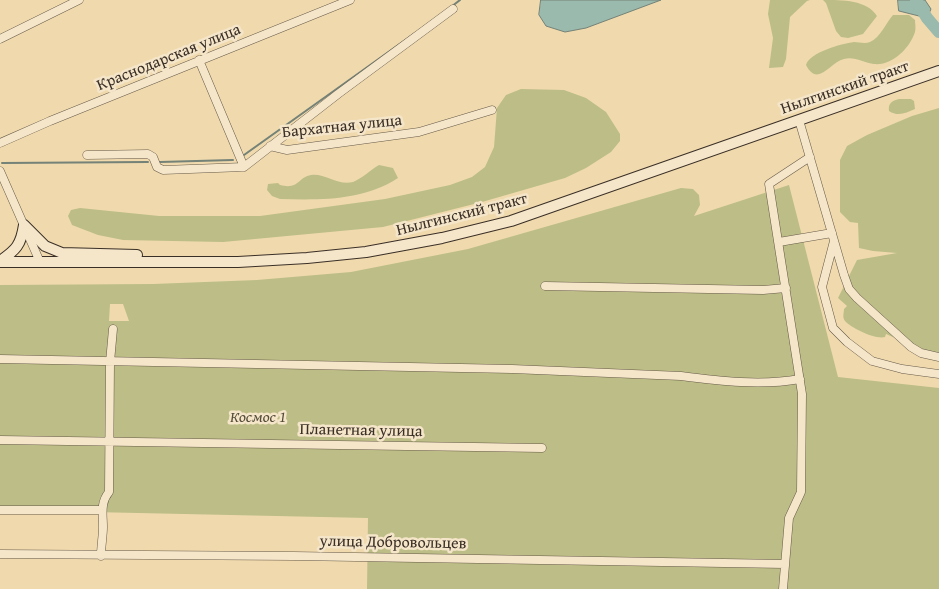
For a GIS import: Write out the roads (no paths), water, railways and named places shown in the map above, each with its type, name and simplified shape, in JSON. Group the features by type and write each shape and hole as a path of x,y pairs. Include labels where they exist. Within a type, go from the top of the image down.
{"main road":[{"name":"Нылгинский тракт","path":"0,262 219,261 307,258 366,252 442,238 502,224 939,72"},
{"path":"24,225 44,246 62,253 197,255 219,261"},
{"path":"0,262 18,247 24,225"}],"street":[{"path":"0,39 79,0"},
{"name":"Краснодарская улица","path":"0,143 337,2 350,0"},
{"path":"270,146 452,9"},
{"path":"87,155 148,154 153,158 157,167 163,170 244,167 199,60"},
{"name":"Бархатная улица","path":"244,167 270,146 287,150 419,132 492,110"},
{"path":"800,120 844,275 850,289 857,298 911,347 921,353 939,357"},
{"path":"783,589 789,518 800,492 802,394 769,184 810,157"},
{"path":"0,171 40,262"},
{"path":"778,242 833,237"},
{"path":"833,237 822,287 833,328 847,342 872,361 939,374"},
{"path":"545,286 763,290 786,288"},
{"path":"101,556 103,500 108,492 110,362 113,329"},
{"path":"0,359 512,369 681,376 778,383 800,379"},
{"name":"Планетная улица","path":"0,440 542,448"},
{"path":"0,510 102,510"},
{"name":"улица Добровольцев","path":"0,554 294,556 785,564"}],"waterway":[{"path":"451,7 460,0"},
{"path":"916,0 927,18 939,32"},
{"path":"244,155 415,33"},
{"path":"160,162 233,160"},
{"path":"2,163 148,162"}],"park label":[{"name":"Космос 1","path":"258,418"}]}
